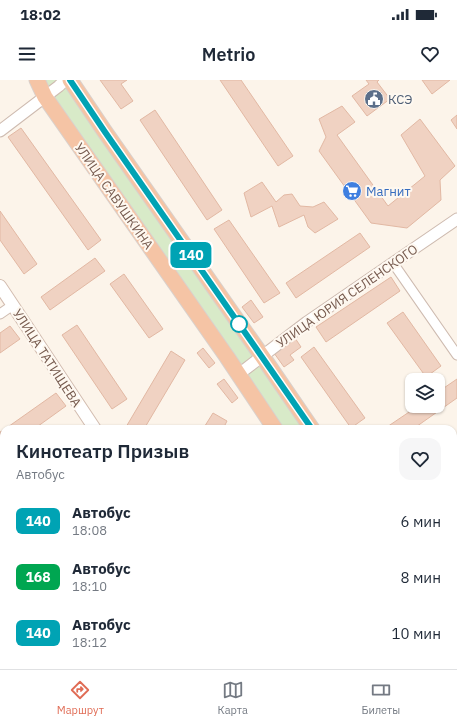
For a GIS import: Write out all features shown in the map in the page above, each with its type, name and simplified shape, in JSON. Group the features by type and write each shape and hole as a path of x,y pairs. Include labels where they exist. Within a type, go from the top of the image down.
{"highway":[{"name":"УЛИЦА САВУШКИНА","path":"37,80 45,97 239,374 272,425"},
{"path":"70,80 309,425"}],"main road":[{"name":"УЛИЦА ТАТИЩЕВА","path":"0,286 92,425"}],"street":[{"path":"0,131 65,80"},
{"name":"УЛИЦА ЮРИЯ СЕЛЕНСКОГО","path":"239,374 307,322 457,219"},
{"path":"393,263 457,355"},
{"path":"0,314 13,305"}],"green space":[{"path":"37,80 70,80 309,425 272,425"}],"building":[{"path":"100,80 127,80 121,84 133,101 121,109"},
{"path":"220,80 241,80 293,156 278,166"},
{"path":"366,80 379,80 377,82 390,99 367,116 352,96 369,84"},
{"path":"422,80 450,80 432,94"},
{"path":"342,106 355,122 337,135 388,206 425,176 401,135 420,119 455,166 440,180 441,200 407,228 371,223 319,151 326,137 319,119"},
{"path":"155,110 222,210 207,220 140,120"},
{"path":"457,115 457,129 451,120"},
{"path":"21,128 101,240 88,250 8,137"},
{"path":"262,182 276,202 284,195 292,194 300,206 313,207 324,202 338,219 315,233 308,227 304,215 279,227 272,206 251,217 244,193"},
{"path":"0,211 37,264 24,274 0,240"},
{"path":"229,220 280,293 264,303 214,229"},
{"path":"360,233 370,247 296,298 286,283"},
{"path":"95,258 105,271 50,310 41,297"},
{"path":"124,274 163,329 149,338 110,284"},
{"path":"391,277 400,291 326,342 316,327"},
{"path":"251,300 263,317 254,323 242,307"},
{"path":"403,312 441,366 431,373 423,373 387,323"},
{"path":"77,325 127,399 112,409 62,335"},
{"path":"10,326 20,339 0,353 0,333"},
{"path":"295,338 301,347 290,355 294,360 284,367 274,353"},
{"path":"314,347 365,418 355,425 349,425 301,357"},
{"path":"203,348 215,363 209,368 197,353"},
{"path":"171,351 185,360 146,425 127,425"},
{"path":"224,379 238,398 232,403 217,384"},
{"path":"457,379 457,398 445,406 445,387"},
{"path":"56,393 66,406 40,425 11,425"},
{"path":"213,413 227,421 225,425 206,425"},
{"path":"408,413 436,413 419,425 390,425"}],"bus line":[{"name":"140","path":"70,80 309,425"}],"place":[{"name":"КСЭ","path":"374,99"},
{"name":"Магнит","path":"352,191"}]}
